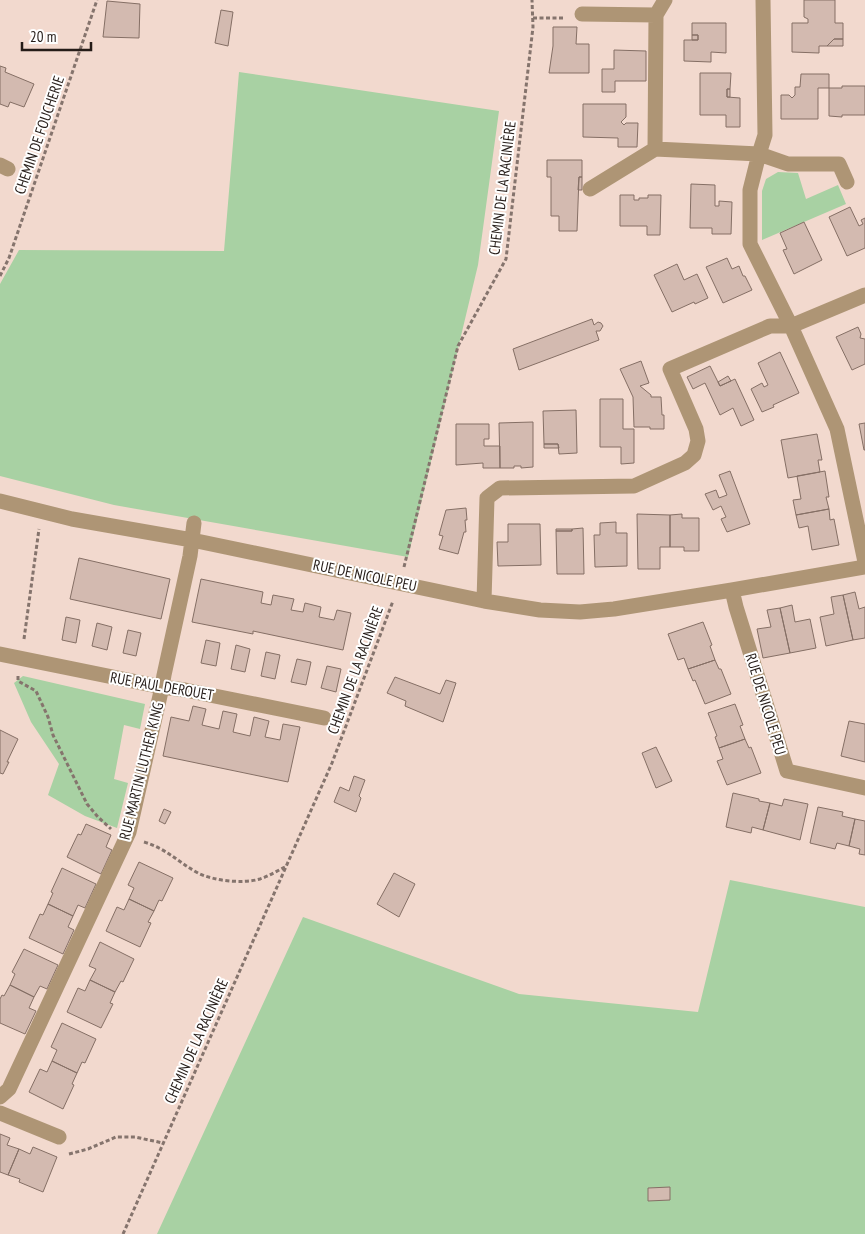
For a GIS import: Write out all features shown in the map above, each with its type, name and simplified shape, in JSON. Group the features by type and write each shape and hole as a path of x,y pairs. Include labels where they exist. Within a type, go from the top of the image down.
{"street":[{"path":"655,149 656,15 665,0"},
{"path":"764,0 765,135 758,154 750,190 750,244 791,326 837,429 865,562"},
{"path":"582,14 656,15"},
{"path":"590,190 655,149 758,154 788,164 839,164 847,182"},
{"path":"484,601 487,498 500,488 634,486 685,463 694,455 698,441 696,429 670,369 770,326 791,326 865,295"},
{"name":"RUE DE NICOLE PEU","path":"0,501 72,519 192,540 484,601 540,610 580,612 614,609 865,567"},
{"name":"RUE MARTIN LUTHER KING","path":"0,1097 9,1089 129,832 162,687 194,523"},
{"name":"RUE DE NICOLE PEU","path":"732,590 787,771 865,788"},
{"name":"RUE PAUL DEROUET","path":"0,655 324,718"},
{"path":"0,1113 59,1137"}],"path":[{"name":"CHEMIN DE FOUCHERIE","path":"0,276 9,258 98,0"},
{"name":"CHEMIN DE LA RACINIÈRE","path":"123,1234 332,763 408,557 458,346 506,259 533,27 532,0"},
{"path":"533,18 569,18 582,14"},
{"path":"23,647 39,525"},
{"path":"18,676 18,681 36,691 42,701 53,735 87,804 108,827 116,831"},
{"path":"139,840 168,852 199,874 219,880 239,882 258,879 285,867"},
{"path":"59,1137 56,1148 70,1154 116,1137 135,1137 163,1143"}],"green space":[{"path":"239,72 499,111 478,265 408,557 114,505 0,476 0,284 19,250 224,251"},
{"path":"778,172 798,173 806,199 838,185 846,204 762,240 762,191 766,179"},
{"path":"23,676 145,704 140,729 124,725 114,779 128,783 117,828 85,816 48,795 59,764 31,722 14,683"},
{"path":"730,880 865,907 865,1234 157,1234 303,917 519,994 698,1012"}],"building":[{"path":"804,0 835,0 835,23 843,23 843,39 834,39 827,46 819,46 819,53 792,52 792,23 808,23 808,19 804,17"},
{"path":"107,1 140,4 139,38 103,37"},
{"path":"221,10 233,12 228,46 215,43"},
{"path":"692,23 726,23 726,53 711,52 711,62 684,61 684,40 698,40 698,35 692,35"},
{"path":"553,27 577,27 576,44 589,44 589,73 549,73 553,46"},
{"path":"692,35 698,35 698,40 692,40"},
{"path":"834,39 843,39 843,46 827,46"},
{"path":"614,50 646,51 646,81 615,81 615,92 602,92 602,69 614,69"},
{"path":"0,66 6,68 5,72 34,84 24,107 10,102 8,107 0,104"},
{"path":"700,73 731,73 730,89 727,89 727,97 740,98 740,127 726,127 726,115 700,115"},
{"path":"801,74 829,74 829,88 818,88 818,119 781,119 781,95 789,95 792,98 795,95 795,87 800,87"},
{"path":"842,86 865,86 865,115 829,116 829,88 842,88"},
{"path":"727,89 730,89 730,97 727,97"},
{"path":"583,104 626,104 626,117 621,122 624,125 626,123 638,123 637,147 618,147 618,138 583,137"},
{"path":"547,160 582,160 582,177 579,177 577,231 559,231 559,216 551,216 551,177 547,177"},
{"path":"579,177 582,177 582,190 578,190"},
{"path":"691,184 715,185 715,206 719,206 719,201 732,202 731,234 712,234 712,228 690,228"},
{"path":"620,195 634,195 634,200 639,200 639,198 648,198 648,195 661,195 660,235 647,235 647,226 620,226"},
{"path":"850,207 859,226 863,224 861,220 865,218 865,248 847,256 829,217"},
{"path":"804,222 822,260 794,274 783,250 787,249 780,233"},
{"path":"727,258 732,269 739,266 752,290 723,303 706,267"},
{"path":"677,264 684,280 697,274 708,298 672,312 654,275"},
{"path":"592,319 594,325 598,322 603,326 600,331 596,331 599,340 519,370 513,349"},
{"path":"858,327 861,334 860,338 865,339 865,364 852,370 836,337"},
{"path":"780,352 799,393 762,412 751,389 762,383 764,387 768,385 758,363"},
{"path":"641,361 649,383 640,386 651,397 661,397 664,429 634,427 633,397 620,369"},
{"path":"710,366 720,386 735,379 754,420 741,426 733,408 720,415 705,383 693,389 687,377"},
{"path":"728,376 731,381 720,386 718,382"},
{"path":"600,399 623,399 623,429 634,429 634,463 621,464 621,447 600,447"},
{"path":"576,410 577,453 559,454 558,444 544,444 543,411"},
{"path":"533,422 533,467 521,468 521,466 514,466 514,468 500,468 499,423"},
{"path":"865,423 865,450 864,450 859,424"},
{"path":"456,424 489,424 489,439 484,439 484,446 500,446 500,468 483,468 483,463 456,465"},
{"path":"817,434 822,460 818,460 820,472 788,478 781,440"},
{"path":"544,444 558,444 559,448 544,448"},
{"path":"730,471 750,524 727,532 721,519 726,517 721,506 713,510 705,494 716,490 719,498 727,495 719,475"},
{"path":"825,471 829,497 826,497 829,509 796,515 793,500 801,499 797,476"},
{"path":"466,508 466,532 464,532 458,554 439,549 443,536 439,535 446,510"},
{"path":"829,509 830,520 834,519 839,545 812,550 808,526 799,528 796,515"},
{"path":"637,514 670,515 670,547 660,547 660,569 638,569"},
{"path":"682,514 682,518 699,518 699,551 684,551 684,547 670,547 670,515"},
{"path":"616,522 616,533 627,533 627,566 595,567 594,535 600,535 600,523"},
{"path":"508,524 540,524 541,565 498,566 497,542 508,542"},
{"path":"583,528 584,574 557,574 556,531 572,531 572,529"},
{"path":"556,529 572,529 572,531 556,531"},
{"path":"79,558 170,579 161,619 70,599"},
{"path":"201,579 263,592 261,603 271,605 273,595 294,599 291,610 303,612 305,603 321,607 319,617 334,620 337,610 351,613 343,650 253,631 253,634 192,622"},
{"path":"855,592 859,609 865,607 865,638 853,640 843,595"},
{"path":"843,595 853,640 826,646 820,617 834,614 831,597"},
{"path":"792,605 795,622 810,619 816,648 790,653 780,608"},
{"path":"780,608 790,653 763,658 757,629 771,627 767,610"},
{"path":"66,617 80,620 76,643 62,640"},
{"path":"703,622 712,645 710,646 715,660 688,669 684,658 678,660 668,634"},
{"path":"97,623 112,627 107,650 92,646"},
{"path":"128,630 141,633 136,656 123,653"},
{"path":"206,640 220,643 216,666 201,663"},
{"path":"236,645 250,649 245,672 231,669"},
{"path":"266,652 280,655 275,679 261,676"},
{"path":"297,659 311,662 306,685 291,682"},
{"path":"715,660 719,669 721,669 731,694 705,704 688,669"},
{"path":"327,666 341,669 336,692 321,688"},
{"path":"395,677 440,694 446,680 456,683 443,722 405,706 406,701 387,693"},
{"path":"735,704 743,725 740,726 745,739 719,748 715,737 717,736 708,713"},
{"path":"193,706 206,709 202,725 219,729 223,711 237,714 233,732 250,736 254,717 269,721 265,737 280,740 283,724 300,727 288,782 163,756 171,717 189,721"},
{"path":"849,721 865,724 865,762 841,756"},
{"path":"0,730 18,739 3,774 0,773"},
{"path":"745,739 749,748 751,747 761,773 727,785 717,761 723,759 719,748"},
{"path":"656,747 672,781 656,788 642,753"},
{"path":"354,776 365,780 356,812 334,802 340,787 349,791"},
{"path":"733,793 770,803 763,830 752,827 751,833 726,827"},
{"path":"784,799 808,804 800,840 763,830 770,803 782,806"},
{"path":"818,807 843,812 842,816 855,819 849,846 837,843 835,849 810,843"},
{"path":"164,809 171,812 165,824 159,821"},
{"path":"855,819 865,821 865,855 859,854 860,849 849,846"},
{"path":"86,824 111,835 106,847 112,850 101,874 67,857 78,834 81,835"},
{"path":"139,862 173,878 162,901 159,900 154,911 129,899 134,888 128,885"},
{"path":"62,868 96,884 85,908 78,905 73,916 48,904 53,893 51,892"},
{"path":"394,873 415,884 399,917 377,904"},
{"path":"129,899 154,911 148,922 151,923 140,947 106,931 117,907 124,910"},
{"path":"48,904 73,916 68,927 74,930 63,954 29,938 40,914 43,915"},
{"path":"100,942 134,959 123,982 121,981 115,992 90,980 96,969 89,966"},
{"path":"24,949 58,965 47,989 40,986 34,997 10,985 15,974 12,972"},
{"path":"90,980 115,992 110,1003 113,1004 101,1028 67,1012 78,988 85,991"},
{"path":"10,985 34,997 29,1008 36,1011 25,1034 0,1023 0,999 2,995 4,996"},
{"path":"62,1023 96,1039 85,1063 82,1062 77,1073 52,1061 57,1050 51,1047"},
{"path":"52,1061 77,1073 72,1084 74,1085 63,1109 29,1092 40,1069 47,1072"},
{"path":"0,1134 10,1138 7,1145 19,1149 8,1175 0,1172"},
{"path":"33,1147 57,1157 43,1192 19,1182 20,1179 8,1175 19,1149 30,1154"},
{"path":"670,1187 670,1200 648,1201 648,1188"}]}
